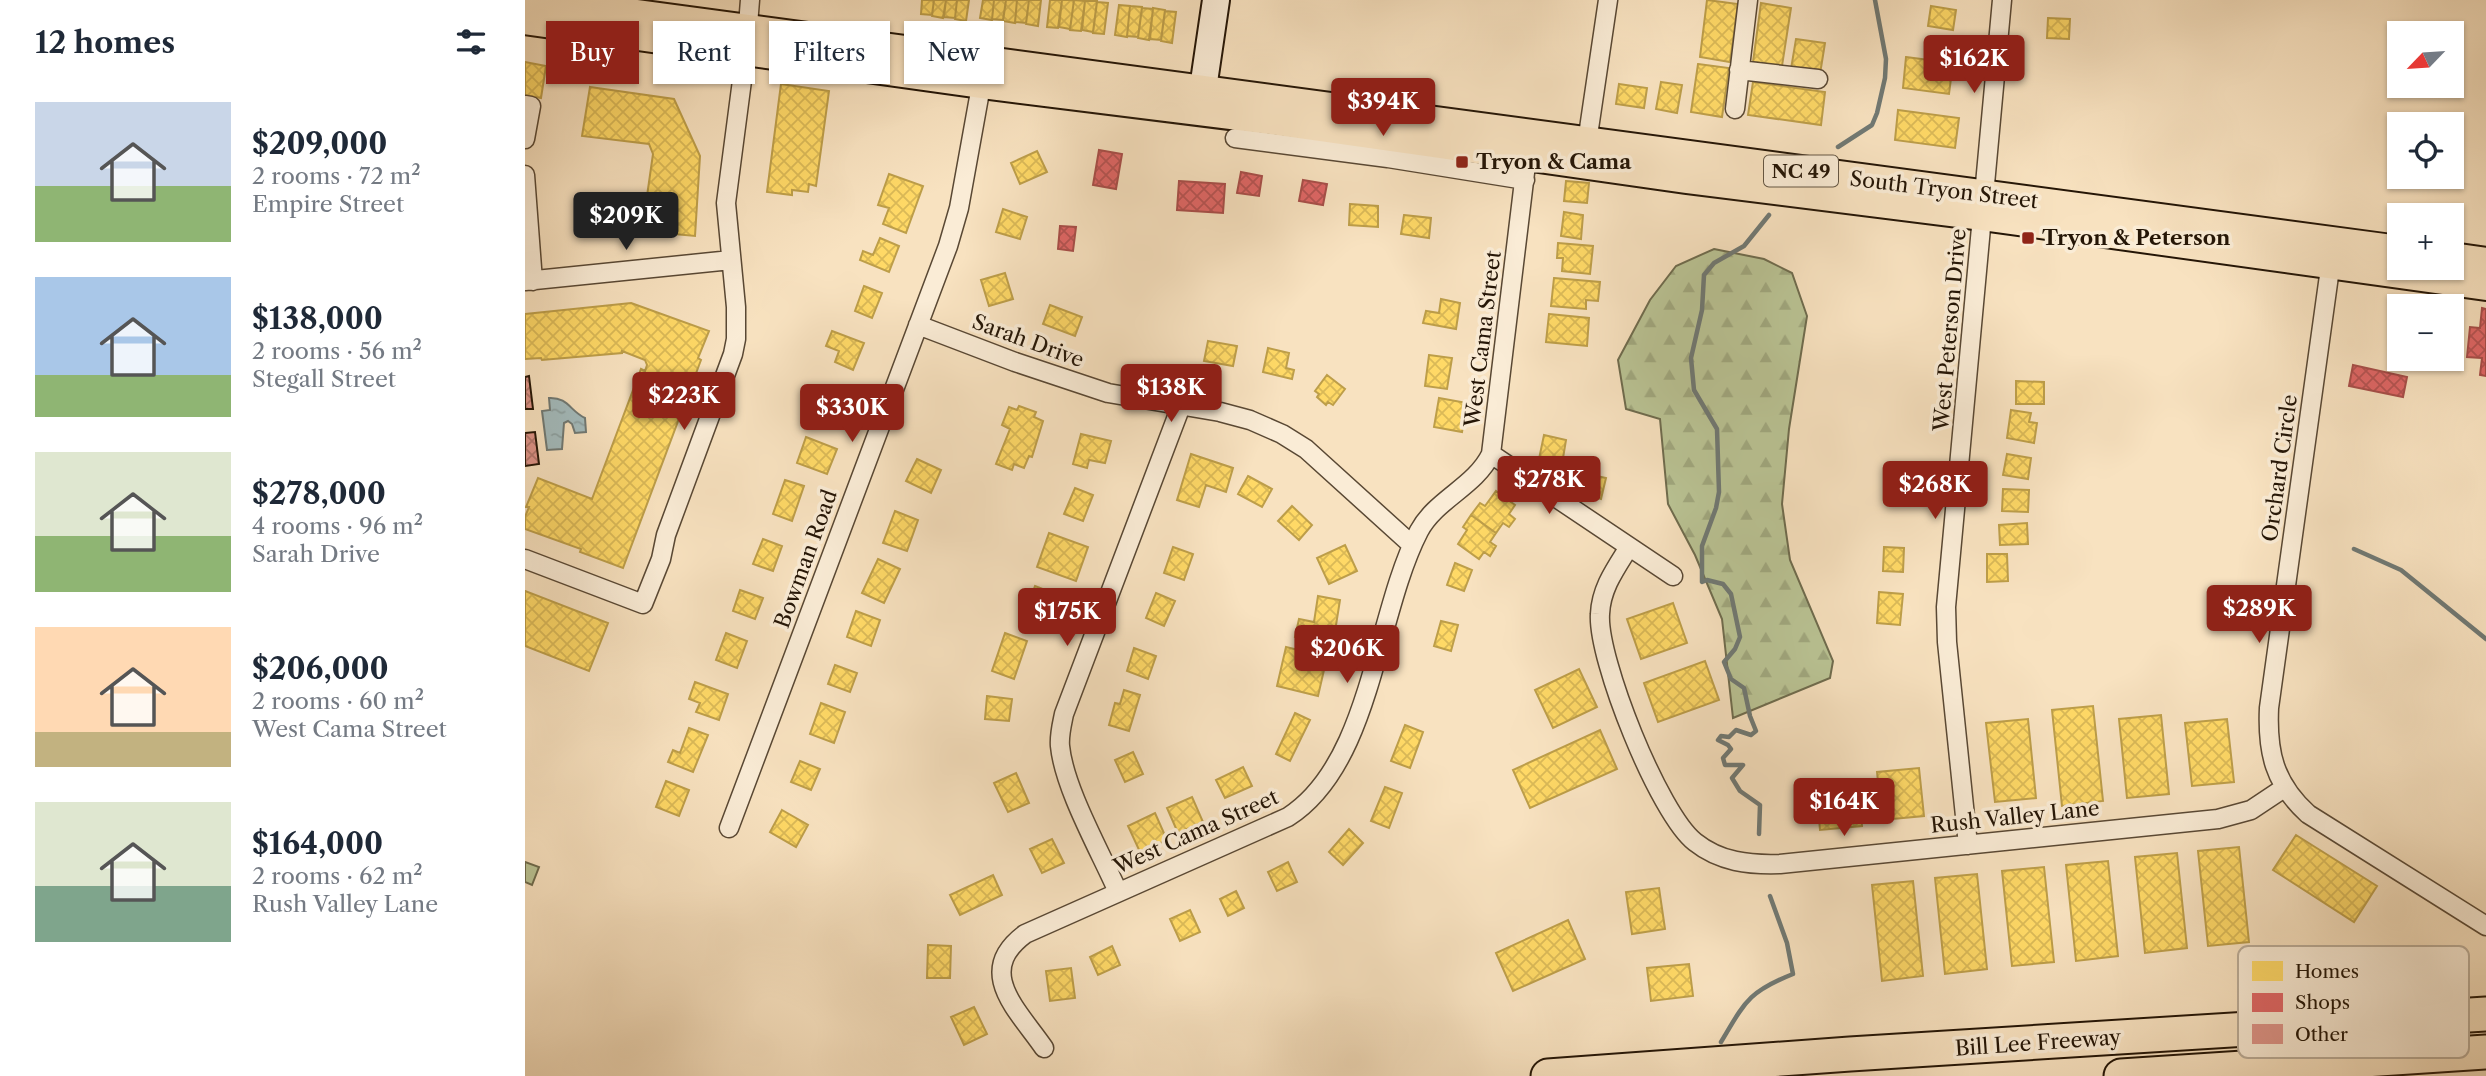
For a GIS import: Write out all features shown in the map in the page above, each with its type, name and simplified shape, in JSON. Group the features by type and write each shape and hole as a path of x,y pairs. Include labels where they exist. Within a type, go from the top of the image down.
{"highway":[{"name":"Bill Lee Freeway","path":"1548,1076 2238,1030"},
{"name":"Bill Lee Freeway","path":"2121,1076 2395,1058"}],"main road":[{"name":"South Tryon Street","path":"532,0 653,22"},
{"name":"South Tryon Street","path":"525,20 653,31"},
{"name":"South Tryon Street","path":"755,40 904,62"},
{"name":"South Tryon Street","path":"1004,76 1202,100 1527,157 1585,153 2332,253 2486,286"},
{"name":"South Tryon Street","path":"2332,253 2387,251"},
{"path":"2464,259 2486,262"}],"street":[{"path":"748,21 750,0"},
{"path":"1202,100 1216,0"},
{"path":"1585,153 1608,0"},
{"path":"1735,109 1748,0"},
{"name":"West Peterson Drive","path":"1968,845 1947,642 1946,607 2003,0"},
{"path":"1739,70 1818,79"},
{"path":"525,559 643,604 733,355 736,315 727,190 741,84"},
{"name":"Bowman Road","path":"729,828 954,227 981,84"},
{"path":"525,139 528,106"},
{"path":"1235,138 1388,158 1527,157"},
{"name":"West Cama Street","path":"1044,1048 1003,985 1001,962 1008,948 1025,934 1288,817 1321,789 1335,769 1357,715 1412,545 1426,520 1485,466 1491,454 1527,157"},
{"path":"525,175 529,281 731,260"},
{"name":"Orchard Circle","path":"2332,253 2269,708 2271,753 2284,788 2308,814 2486,926"},
{"name":"Sarah Drive","path":"918,325 1087,386 1152,402 1250,420 1282,434 1307,449 1412,545"},
{"path":"1118,892 1071,788 1059,738 1063,714 1181,406"},
{"path":"1491,454 1673,576"},
{"name":"Rush Valley Lane","path":"1629,547 1603,594 1599,629 1603,649 1623,708 1663,800 1678,825 1695,842 1717,856 1758,865 2218,819 2251,810 2284,788"}],"green space":[{"path":"1714,249 1764,259 1792,273 1807,316 1789,429 1782,504 1790,560 1833,661 1830,678 1733,718 1722,619 1695,555 1668,504 1660,419 1626,409 1618,360 1650,300 1676,266"},
{"path":"525,862 539,867 532,885 525,882"}],"water":[{"path":"549,398 565,402 585,418 586,432 575,433 572,424 568,421 564,423 562,449 547,450 542,411 550,410"}],"building: Homes":[{"path":"922,0 934,0 932,15 921,14"},
{"path":"934,0 946,0 943,18 932,16"},
{"path":"946,0 957,0 955,18 944,17"},
{"path":"957,0 969,0 966,21 955,19"},
{"path":"983,0 994,0 992,20 980,18"},
{"path":"994,0 1006,0 1003,20 992,19"},
{"path":"1006,0 1017,0 1015,23 1003,21"},
{"path":"1017,0 1029,0 1026,23 1015,22"},
{"path":"1029,0 1041,0 1038,26 1026,24"},
{"path":"1050,0 1062,0 1058,28 1047,27"},
{"path":"1062,0 1074,0 1070,29 1059,27"},
{"path":"1074,0 1085,1 1081,31 1070,30"},
{"path":"1707,0 1738,4 1730,62 1700,57"},
{"path":"1085,1 1097,1 1093,32 1082,30"},
{"path":"1097,2 1108,3 1104,34 1093,33"},
{"path":"1761,3 1791,8 1782,66 1753,62"},
{"path":"1119,5 1130,6 1127,37 1115,35"},
{"path":"1130,6 1142,7 1138,37 1127,36"},
{"path":"1931,6 1956,10 1953,30 1928,26"},
{"path":"1142,8 1153,9 1149,40 1138,38"},
{"path":"1153,8 1165,10 1161,40 1150,39"},
{"path":"1165,11 1176,12 1172,43 1161,41"},
{"path":"2048,18 2070,19 2069,39 2047,38"},
{"path":"1796,39 1825,43 1820,74 1791,69"},
{"path":"1906,57 1953,63 1949,94 1903,88"},
{"path":"525,62 546,66 541,98 525,95"},
{"path":"1698,64 1729,68 1722,117 1691,112"},
{"path":"1661,82 1682,85 1677,113 1656,109"},
{"path":"1753,82 1825,92 1821,125 1748,115"},
{"path":"781,84 829,91 816,186 809,184 808,192 792,190 792,195 767,192"},
{"path":"1619,84 1647,88 1644,108 1616,104"},
{"path":"590,87 674,99 700,156 695,236 642,231 653,154 649,144 582,136"},
{"path":"1898,110 1959,118 1955,148 1895,140"},
{"path":"1037,151 1047,172 1020,184 1011,163"},
{"path":"889,174 923,186 906,233 883,224 889,208 878,205"},
{"path":"1566,181 1589,183 1587,203 1564,201"},
{"path":"1350,204 1378,206 1378,227 1349,225"},
{"path":"1003,209 1027,217 1020,239 996,232"},
{"path":"1564,212 1583,215 1581,239 1561,236"},
{"path":"1404,215 1431,218 1429,238 1401,234"},
{"path":"880,238 899,246 889,272 860,260 863,251 873,255"},
{"path":"1558,243 1593,246 1590,274 1562,271 1563,258 1557,258"},
{"path":"1005,273 1013,299 989,306 981,280"},
{"path":"1554,278 1600,282 1598,301 1586,300 1586,309 1551,306"},
{"path":"864,286 882,293 872,318 855,311"},
{"path":"1441,299 1460,303 1456,329 1423,323 1426,311 1439,313"},
{"path":"631,303 709,331 698,358 701,360 623,568 580,552 581,549 525,529 525,517 529,507 526,507 538,478 592,499 641,369 645,371 647,365 645,360 622,351 542,360 525,359 525,314"},
{"path":"1050,305 1082,317 1075,336 1043,324"},
{"path":"1549,314 1589,318 1587,346 1546,342"},
{"path":"832,331 864,343 853,370 835,362 839,351 826,346"},
{"path":"1208,341 1237,346 1233,366 1204,361"},
{"path":"1268,348 1289,353 1286,368 1294,370 1292,379 1263,372"},
{"path":"1429,355 1452,358 1447,389 1425,386"},
{"path":"1327,375 1345,389 1333,405 1328,402 1326,405 1317,397 1319,394 1315,391"},
{"path":"2016,381 2044,382 2044,404 2016,404"},
{"path":"822,389 843,397 835,421 813,413"},
{"path":"1439,398 1467,403 1462,432 1434,427"},
{"path":"1019,406 1036,412 1034,417 1043,421 1032,457 1029,456 1024,468 1014,464 1012,470 996,464 1010,429 1002,425 1009,407 1017,410"},
{"path":"2011,410 2031,413 2029,422 2037,423 2034,443 2007,438"},
{"path":"1081,434 1111,441 1105,463 1089,460 1087,468 1073,464"},
{"path":"1544,435 1566,440 1562,464 1539,459"},
{"path":"806,437 837,449 827,474 797,463"},
{"path":"1191,454 1233,468 1226,492 1206,485 1199,507 1177,500"},
{"path":"2007,454 2031,458 2028,479 2003,475"},
{"path":"917,459 941,470 931,493 906,481"},
{"path":"1592,475 1606,478 1601,499 1587,495"},
{"path":"1248,476 1272,489 1262,507 1238,494"},
{"path":"785,480 804,486 792,521 773,514"},
{"path":"1075,488 1093,495 1083,521 1064,514"},
{"path":"2003,489 2029,490 2028,512 2002,511"},
{"path":"1496,491 1515,505 1509,514 1515,519 1509,527 1503,523 1496,533 1471,515 1480,503 1485,506"},
{"path":"1292,506 1312,525 1299,540 1278,521"},
{"path":"895,511 918,520 907,551 883,543"},
{"path":"1471,515 1496,533 1490,542 1496,546 1490,556 1484,552 1479,559 1458,544 1467,530 1463,527"},
{"path":"2027,523 2028,544 2000,545 1999,525"},
{"path":"1049,533 1088,547 1076,581 1037,567"},
{"path":"763,539 782,546 773,571 753,564"},
{"path":"1345,545 1357,571 1329,584 1317,558"},
{"path":"1173,547 1193,554 1184,580 1164,573"},
{"path":"1884,547 1904,548 1903,572 1883,571"},
{"path":"1987,554 2007,554 2008,581 1987,582"},
{"path":"878,559 900,569 884,603 862,593"},
{"path":"1455,563 1472,570 1464,591 1447,585"},
{"path":"1035,586 1053,593 1044,617 1026,611"},
{"path":"740,590 763,598 755,619 733,611"},
{"path":"525,591 608,623 589,671 525,646"},
{"path":"1879,592 1903,594 1900,625 1877,623"},
{"path":"1156,593 1175,601 1164,626 1146,618"},
{"path":"1318,596 1340,600 1333,644 1295,637 1299,619 1314,622"},
{"path":"1673,603 1687,643 1641,659 1627,619"},
{"path":"856,611 880,620 871,646 847,637"},
{"path":"1441,621 1458,625 1451,651 1434,646"},
{"path":"726,633 747,641 737,668 716,660"},
{"path":"1005,633 1027,641 1014,679 992,671"},
{"path":"1286,647 1327,657 1318,696 1277,686"},
{"path":"1134,648 1156,656 1148,679 1127,671"},
{"path":"1705,661 1719,700 1658,722 1644,683"},
{"path":"835,665 857,673 850,692 828,684"},
{"path":"1579,669 1597,707 1553,728 1535,690"},
{"path":"695,682 728,694 719,720 696,712 700,703 689,699"},
{"path":"1124,690 1140,695 1129,731 1109,725 1115,703 1120,704"},
{"path":"987,696 1012,699 1009,721 985,719"},
{"path":"821,703 845,712 834,743 810,734"},
{"path":"2093,706 2103,801 2062,806 2052,710"},
{"path":"1295,713 1310,720 1290,761 1276,754"},
{"path":"2161,715 2169,794 2127,798 2119,719"},
{"path":"2028,719 2036,798 1995,802 1986,723"},
{"path":"2227,719 2234,782 2192,786 2185,723"},
{"path":"1405,725 1423,732 1410,768 1391,761"},
{"path":"689,728 708,735 693,772 668,762 673,750 680,753"},
{"path":"1600,730 1617,769 1530,808 1513,770"},
{"path":"1133,752 1143,774 1125,782 1115,760"},
{"path":"800,761 820,769 811,790 791,782"},
{"path":"1243,767 1252,786 1225,798 1216,780"},
{"path":"1919,768 1924,816 1882,820 1877,772"},
{"path":"1016,773 1029,803 1008,812 994,783"},
{"path":"666,781 689,790 679,816 656,807"},
{"path":"1385,787 1402,793 1389,828 1371,821"},
{"path":"1859,793 1862,826 1820,830 1817,797"},
{"path":"1192,797 1203,822 1178,833 1167,808"},
{"path":"782,810 808,825 796,847 770,832"},
{"path":"1155,813 1167,840 1140,852 1128,826"},
{"path":"1349,829 1363,843 1343,865 1329,852"},
{"path":"2296,835 2377,886 2354,922 2273,870"},
{"path":"1052,839 1064,863 1042,873 1030,849"},
{"path":"2239,847 2249,942 2208,946 2198,851"},
{"path":"2177,853 2187,948 2145,953 2135,857"},
{"path":"2108,861 2118,956 2076,961 2066,865"},
{"path":"1288,862 1297,882 1277,891 1268,872"},
{"path":"2044,867 2054,962 2012,966 2002,871"},
{"path":"1977,874 1987,969 1945,974 1935,878"},
{"path":"993,875 1002,895 960,915 950,895"},
{"path":"1913,881 1923,976 1882,981 1872,885"},
{"path":"1659,888 1665,929 1632,934 1626,892"},
{"path":"1236,891 1244,908 1228,916 1220,899"},
{"path":"1190,910 1200,932 1180,941 1170,919"},
{"path":"1568,920 1585,959 1513,991 1496,953"},
{"path":"928,945 951,946 950,978 927,978"},
{"path":"1112,946 1120,965 1098,975 1090,957"},
{"path":"1689,964 1693,996 1651,1001 1647,968"},
{"path":"1071,968 1075,998 1050,1001 1046,971"},
{"path":"974,1007 987,1034 964,1045 951,1017"}],"building: Shops":[{"path":"1099,150 1122,154 1116,189 1093,185"},
{"path":"1241,172 1262,176 1259,196 1237,193"},
{"path":"1303,180 1327,184 1323,205 1299,201"},
{"path":"1179,181 1225,184 1223,213 1177,210"},
{"path":"1060,226 1076,227 1073,251 1058,249"},
{"path":"2482,308 2486,309 2486,376 2480,375 2482,358 2467,357 2470,327 2480,328"},
{"path":"2353,365 2407,377 2403,397 2349,386"}],"building: Other":[{"path":"529,376 533,409 525,409 525,377"},
{"path":"535,432 539,464 525,466 525,433"}],"waterway":[{"path":"1838,147 1872,125 1877,113 1885,78 1886,59 1875,0"},
{"path":"1759,834 1760,805 1740,791 1732,778 1743,765 1725,765 1723,758 1731,749 1718,740 1721,736 1729,737 1736,730 1751,735 1756,731 1744,688 1731,679 1724,662 1735,649 1740,637 1731,594 1723,584 1707,580 1702,582 1702,546 1719,492 1717,429 1694,390 1691,358 1702,310 1704,275 1714,263 1744,246 1769,215"},
{"path":"2354,549 2401,570 2486,639"},
{"path":"1721,1042 1749,1000 1766,987 1793,974 1787,943 1770,896"}],"place":[{"name":"Tryon & Cama","path":"1462,162"},
{"name":"Tryon & Peterson","path":"2028,238"}]}
